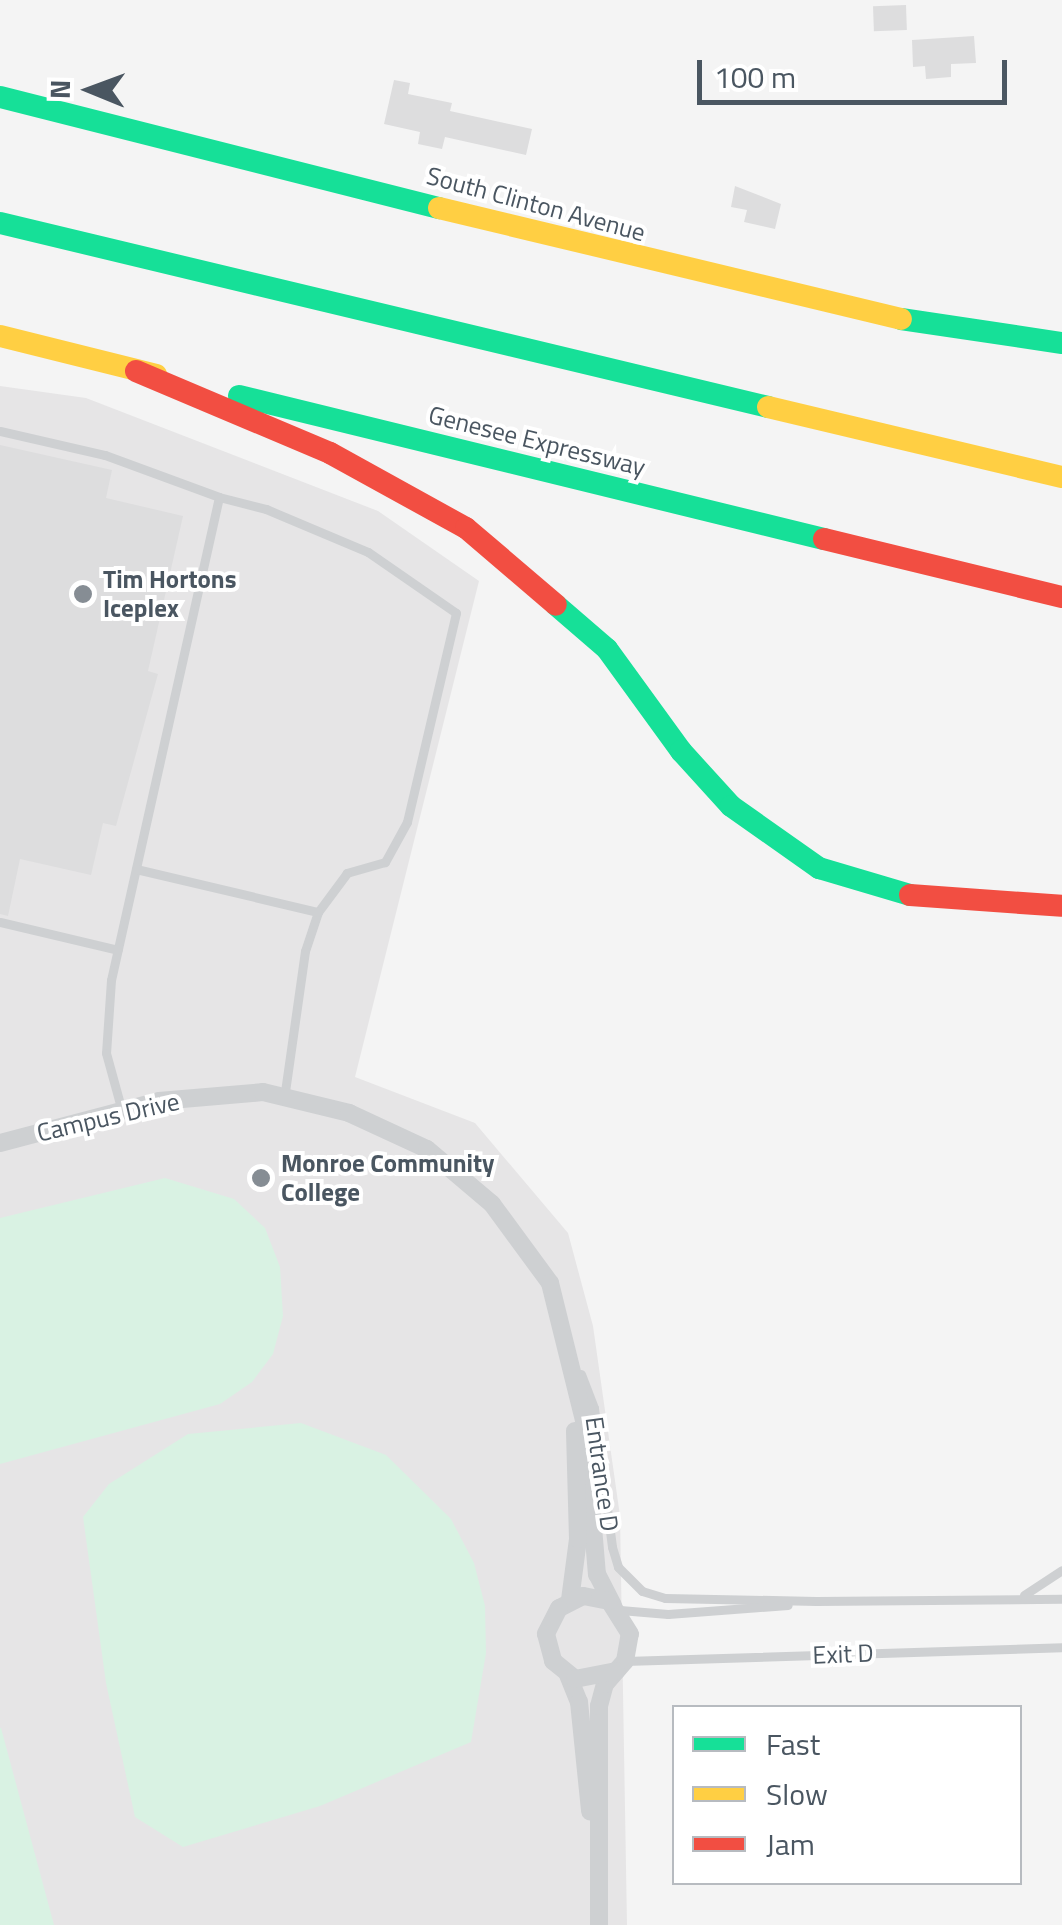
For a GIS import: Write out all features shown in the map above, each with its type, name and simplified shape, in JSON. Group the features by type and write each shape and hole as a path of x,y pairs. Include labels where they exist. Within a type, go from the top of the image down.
{"main road":[{"name":"South Clinton Avenue","path":"0,98 795,298 988,337 1062,344"},
{"path":"0,223 1062,476"},
{"name":"Genesee Expressway","path":"0,336 1062,597"},
{"path":"136,370 330,453 466,528 607,650 681,751 731,806 819,868 932,902 1062,906"}],"street":[{"name":"Campus Drive","path":"0,1144 176,1099 263,1092 348,1113 427,1149 492,1204 550,1283 573,1355 598,1574 617,1607"},
{"name":"Campus Drive","path":"570,1600 578,1539 573,1355"},
{"path":"599,1925 599,1706 620,1666 630,1634 617,1607 597,1597 570,1600 546,1634 553,1662 568,1675 589,1681 620,1666"},
{"path":"568,1675 579,1702 596,1846"}],"lane":[{"path":"0,432 105,456 266,509 368,552 456,613 407,822 386,862 347,872 318,912 305,951 284,1098"},
{"path":"122,1111 106,1053 118,950 219,496"},
{"path":"136,869 318,912"},
{"path":"0,922 118,950"},
{"name":"Entrance D","path":"573,1355 594,1408 612,1547 629,1579 665,1598 816,1601 1024,1595 1062,1599"},
{"path":"1024,1595 1062,1570"},
{"name":"Entrance D","path":"617,1607 718,1612 816,1601"},
{"name":"Exit D","path":"620,1666 1062,1647"}],"shaded area":[{"name":"Monroe Community College","path":"0,386 86,398 378,511 479,581 355,1077 475,1123 568,1233 593,1326 620,1516 627,1925 0,1925"}],"green space":[{"path":"165,1178 234,1199 265,1228 280,1267 283,1316 273,1354 252,1382 220,1404 0,1464 0,1218"},
{"path":"301,1423 386,1455 451,1519 474,1563 485,1606 486,1653 471,1742 320,1806 183,1847 135,1817 106,1683 83,1517 109,1484 188,1434"},
{"path":"1,1728 54,1925 0,1925"}],"building":[{"path":"906,5 907,30 874,31 873,6"},
{"path":"974,36 976,63 951,64 951,77 926,79 925,66 913,67 912,40"},
{"path":"394,80 410,83 408,94 452,103 450,111 532,129 526,155 445,137 442,149 418,144 420,132 384,124"},
{"path":"735,186 781,204 775,229 744,222 747,210 731,207"},
{"name":"Tim Hortons Iceplex","path":"0,445 112,470 106,498 183,516 148,671 158,674 116,826 103,823 91,875 20,859 8,916 0,914"}],"traffic: fast":[{"path":"0,97 439,208"},
{"path":"0,223 768,407"},
{"path":"901,319 1062,343"},
{"path":"239,396 824,539"},
{"path":"556,605 607,649 681,751 731,806 819,868 910,895"}],"traffic: slow":[{"path":"439,208 901,319"},
{"path":"0,336 156,375"},
{"path":"768,407 1062,477"}],"traffic: jam":[{"path":"136,371 330,453 466,528 556,605"},
{"path":"824,539 1062,597"},
{"path":"910,895 1062,906"}],"place":[{"name":"Tim Hortons Iceplex","path":"83,594"},
{"name":"Monroe Community College","path":"261,1178"}]}
